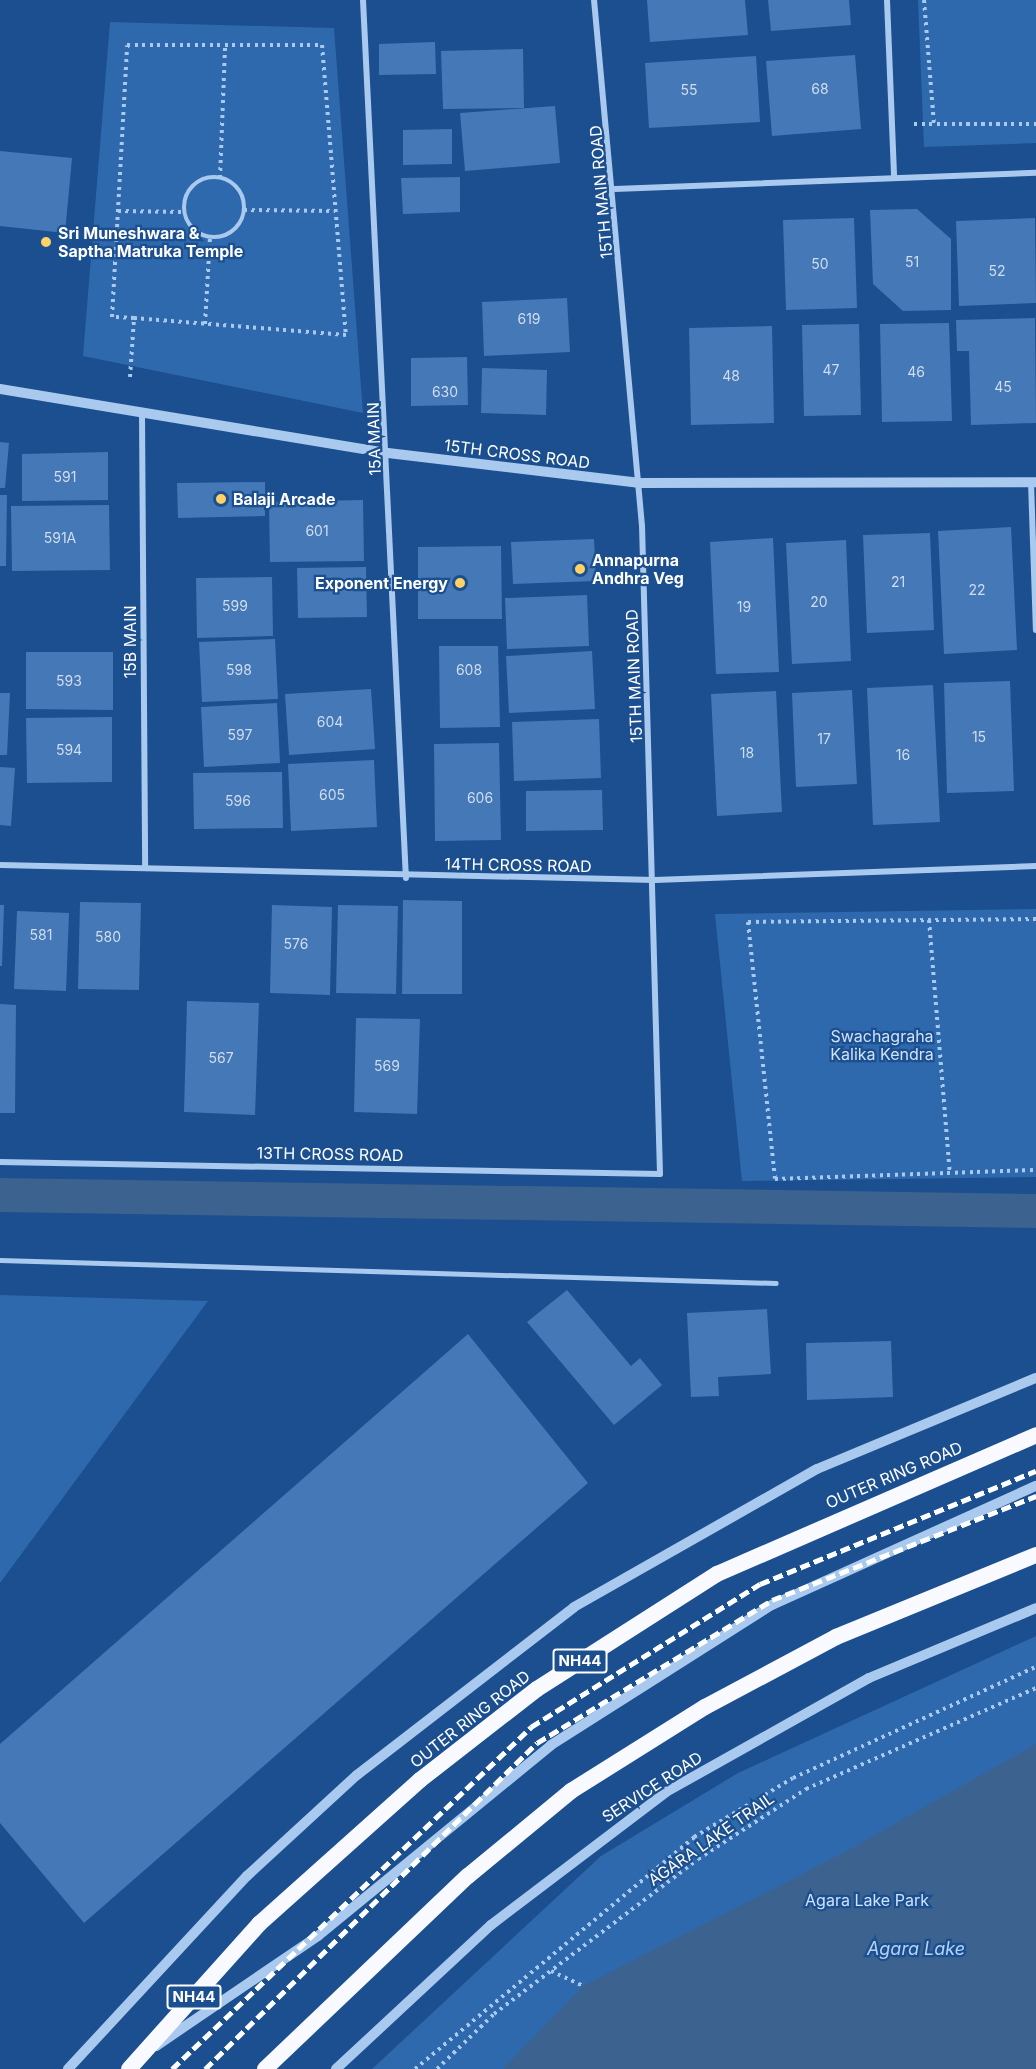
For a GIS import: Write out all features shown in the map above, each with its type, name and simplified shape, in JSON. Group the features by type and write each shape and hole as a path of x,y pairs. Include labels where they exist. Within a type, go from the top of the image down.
{"highway":[{"name":"OUTER RING ROAD","path":"129,2069 259,1924 420,1780 537,1689 717,1574 1036,1435"},
{"path":"265,2069 468,1876 571,1791 705,1707 836,1637 1036,1555"}],"street":[{"name":"15A MAIN","path":"363,0 388,453 406,878"},
{"name":"15TH MAIN ROAD","path":"594,0 615,189 638,483 655,880 660,1174"},
{"path":"887,0 894,178"},
{"path":"615,189 1036,174"},
{"name":"15TH CROSS ROAD","path":"0,388 142,415 388,453 638,483 1033,482"},
{"name":"15B MAIN","path":"142,415 145,868"},
{"path":"1033,482 1036,630"},
{"name":"14TH CROSS ROAD","path":"0,865 406,878 655,880 1036,866"},
{"name":"13TH CROSS ROAD","path":"0,1162 660,1174"},
{"path":"68,2069 247,1876 357,1775 574,1607 817,1469 1036,1378"},
{"path":"141,2057 318,1936 551,1745 772,1605 1036,1486"},
{"name":"SERVICE ROAD","path":"336,2069 491,1926 666,1792 869,1678 1036,1608"}],"lane":[{"path":"0,1260 776,1283"}],"path":[{"path":"924,0 934,125 1036,124"},
{"path":"128,45 322,45 346,335 112,317 118,211 128,45"},
{"path":"220,178 225,45"},
{"path":"220,178 239,191 244,210 232,230 210,236 195,230 184,212 197,183 220,178"},
{"path":"244,210 335,211"},
{"path":"118,211 184,212"},
{"path":"205,324 210,236"},
{"path":"130,377 134,318"},
{"path":"1036,919 748,922 775,1179 1036,1170"},
{"path":"929,920 950,1173"},
{"path":"415,2069 694,1837 793,1778 1036,1667"},
{"name":"AGARA LAKE TRAIL","path":"437,2069 494,2014 698,1859 806,1789 1036,1688"},
{"path":"551,1971 583,1986"}],"green space":[{"path":"918,0 1036,0 1036,143 924,147"},
{"path":"110,22 334,28 363,413 83,356"},
{"name":"Swachagraha Kalika Kendra","path":"1036,909 1036,1177 742,1181 715,914"},
{"path":"0,1295 208,1301 0,1583"},
{"name":"Agara Lake Park","path":"1036,1636 1036,2069 372,2069 601,1856 738,1773"}],"water":[{"path":"0,1178 1036,1194 1036,1228 0,1212"},
{"name":"Agara Lake","path":"1036,1744 1036,2069 503,2069 583,1986 845,1852"}],"building":[{"path":"647,0 745,0 748,35 650,42"},
{"path":"768,0 849,0 851,25 771,31"},
{"path":"435,42 436,74 379,75 379,44"},
{"path":"523,49 524,108 443,109 441,51"},
{"path":"855,55 861,129 772,136 766,61"},
{"path":"756,56 760,122 649,128 645,63"},
{"path":"555,106 560,163 465,171 460,113"},
{"path":"452,129 452,164 403,165 403,130"},
{"path":"0,151 72,158 65,233 0,226"},
{"path":"460,177 460,212 403,214 401,178"},
{"path":"917,209 951,239 951,310 903,311 873,284 870,210"},
{"path":"854,218 857,308 786,310 783,220"},
{"path":"1035,218 1036,303 959,306 956,221"},
{"path":"567,298 570,352 484,356 482,302"},
{"path":"1035,318 1036,423 971,425 969,351 957,351 956,320"},
{"path":"949,323 952,421 882,422 880,324"},
{"path":"859,324 861,415 804,416 802,325"},
{"path":"772,326 774,423 691,425 689,328"},
{"path":"467,357 468,405 411,406 411,358"},
{"path":"482,368 547,370 546,415 481,413"},
{"path":"0,442 9,443 5,488 0,488"},
{"path":"108,452 108,500 22,501 22,454"},
{"name":"Balaji Arcade","path":"265,482 265,516 178,518 177,483"},
{"path":"0,495 7,495 6,566 0,566"},
{"path":"363,500 364,561 270,562 269,502"},
{"path":"109,505 110,570 12,571 11,506"},
{"path":"1011,527 1017,650 944,654 938,531"},
{"path":"930,533 934,630 867,633 863,535"},
{"path":"773,538 779,672 716,674 710,542"},
{"path":"594,539 596,581 513,584 511,542"},
{"path":"846,540 851,661 792,664 786,543"},
{"name":"Exponent Energy","path":"501,546 502,619 418,619 418,547"},
{"path":"366,567 367,617 298,618 297,568"},
{"path":"272,577 273,636 197,638 196,578"},
{"path":"587,595 589,646 507,649 505,598"},
{"path":"275,639 278,699 202,702 199,642"},
{"path":"439,646 498,646 500,727 440,728"},
{"path":"592,651 595,709 509,713 506,656"},
{"path":"26,652 113,652 113,710 26,709"},
{"path":"1010,681 1014,791 947,793 944,683"},
{"path":"933,685 940,822 873,825 867,688"},
{"path":"371,689 375,749 289,755 285,694"},
{"path":"852,690 857,784 796,787 792,693"},
{"path":"776,691 782,812 717,816 711,694"},
{"path":"0,693 10,693 7,755 0,755"},
{"path":"277,703 280,763 204,767 201,707"},
{"path":"112,717 112,782 27,783 26,718"},
{"path":"599,719 601,778 514,781 512,722"},
{"path":"499,743 501,840 435,841 434,744"},
{"path":"374,760 377,827 291,831 288,764"},
{"path":"0,767 15,768 11,826 0,825"},
{"path":"282,772 283,828 194,829 193,773"},
{"path":"602,790 603,830 526,831 526,791"},
{"path":"403,900 462,901 462,994 402,994"},
{"path":"80,902 141,903 139,990 78,989"},
{"path":"0,905 4,905 2,966 0,966"},
{"path":"272,905 332,907 330,995 270,993"},
{"path":"338,905 398,906 396,994 336,993"},
{"path":"17,911 69,913 66,991 14,989"},
{"path":"187,1001 259,1003 255,1115 184,1112"},
{"path":"0,1004 16,1005 15,1113 0,1113"},
{"path":"356,1018 420,1019 417,1114 354,1112"},
{"path":"567,1290 631,1366 640,1358 662,1385 614,1425 527,1322"},
{"path":"767,1309 771,1374 718,1377 719,1396 691,1397 687,1313"},
{"path":"468,1334 588,1483 84,1923 0,1823 0,1744"},
{"path":"891,1341 893,1397 807,1400 806,1343"}],"railway":[{"path":"172,2069 531,1727 760,1584 1036,1471"},
{"path":"205,2069 537,1743 772,1600 1036,1496"}],"place":[{"name":"Sri Muneshwara & Saptha Matruka Temple","path":"46,242"},
{"name":"Balaji Arcade","path":"221,499"},
{"name":"Annapurna Andhra Veg","path":"580,569"},
{"name":"Exponent Energy","path":"460,583"}]}
